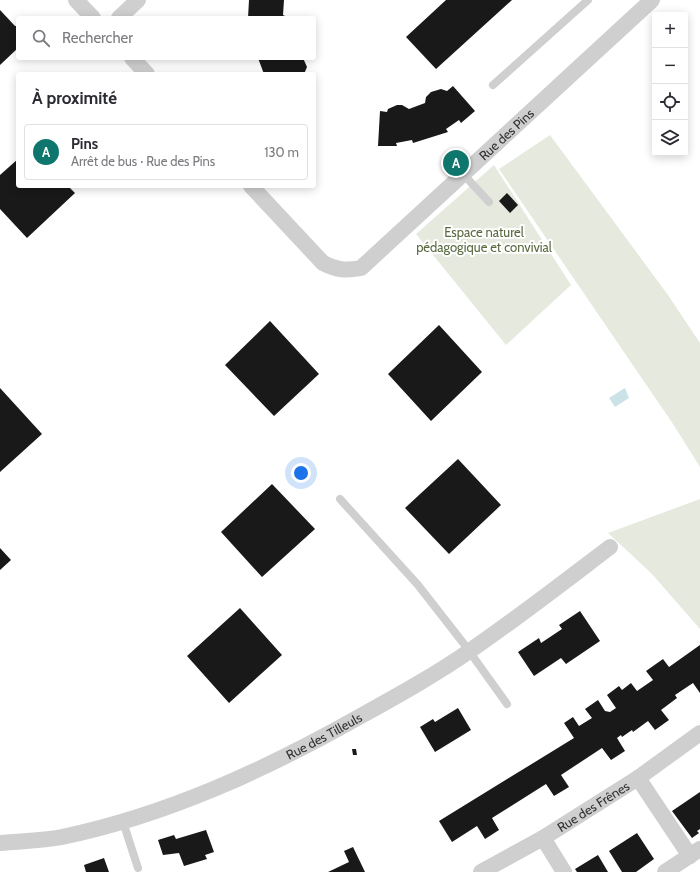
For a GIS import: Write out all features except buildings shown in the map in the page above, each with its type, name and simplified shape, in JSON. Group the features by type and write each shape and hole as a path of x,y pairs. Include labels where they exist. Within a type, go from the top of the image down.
{"street":[{"path":"76,0 92,16"},
{"path":"121,16 138,0"},
{"name":"Rue des Pins","path":"253,188 323,263 336,270 361,268 464,175 652,0"},
{"path":"134,60 145,72"},
{"name":"Rue des Tilleuls","path":"0,843 60,837 123,822 197,796 269,765 395,697 470,651 538,602 610,547"},
{"name":"Rue des Frênes","path":"481,872 543,838 638,778 700,734"},
{"path":"638,778 695,852 665,872"},
{"path":"543,838 564,872"}],"lane":[{"path":"493,85 588,0"},
{"path":"464,175 489,202"},
{"path":"340,499 418,585 470,651 507,704"},
{"path":"123,822 138,868"}],"green space":[{"path":"550,135 668,295 700,343 700,467 673,424 499,169"},
{"name":"Espace naturel pédagogique et convivial","path":"494,165 571,285 506,345 416,234"},
{"path":"700,499 700,629 651,573 608,533"}],"water":[{"path":"625,388 629,398 615,407 609,398"}],"place":[{"name":"Pins","path":"456,163"}]}
